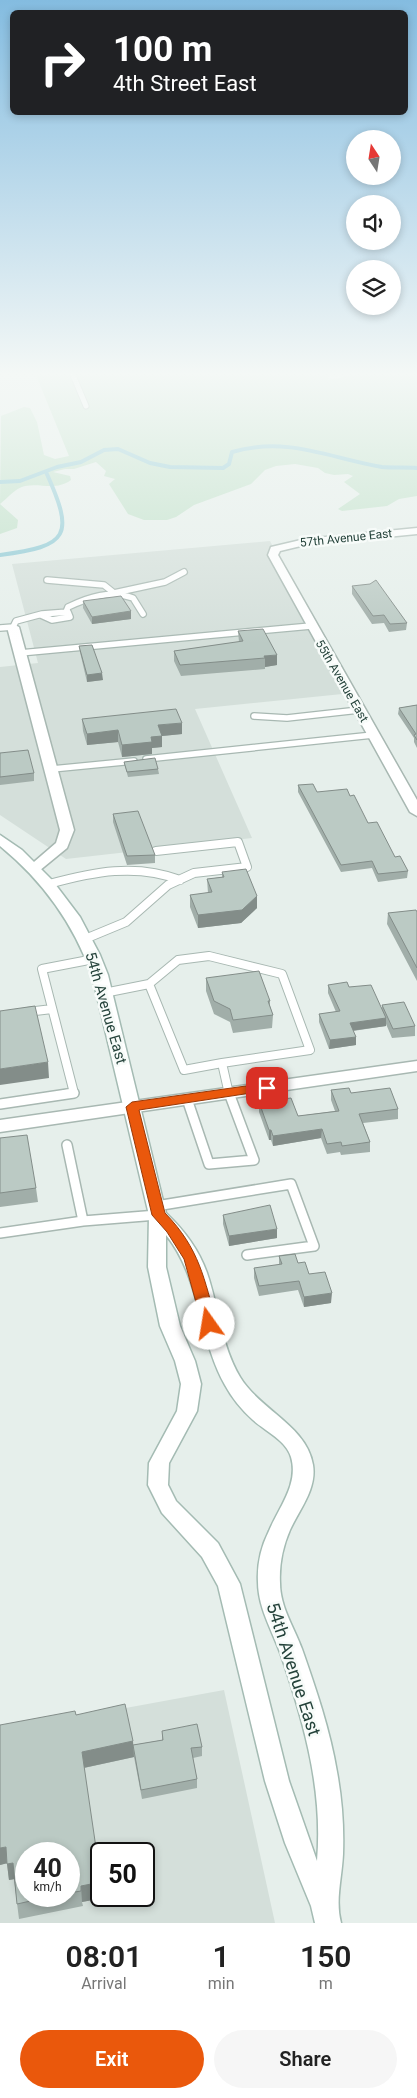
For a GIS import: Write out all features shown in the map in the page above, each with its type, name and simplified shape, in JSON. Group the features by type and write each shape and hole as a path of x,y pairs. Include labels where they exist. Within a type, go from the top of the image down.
{"street":[{"name":"57th Avenue East","path":"276,549 305,542 417,531"},
{"name":"55th Avenue East","path":"276,549 273,553 274,561 417,812"},
{"path":"6,627 20,653 66,822 66,838 56,851 34,868"},
{"name":"54th Avenue East","path":"0,839 34,868 49,884 70,914 94,959 104,992 157,1210 157,1267 170,1326 185,1361 191,1384 187,1412 159,1463 158,1485 169,1507 210,1550 229,1584 277,1781 297,1843 326,1915"},
{"path":"0,1126 417,1066"},
{"name":"54th Avenue East","path":"157,1210 191,1258 197,1274 213,1339 225,1369 246,1399 260,1414 286,1434 295,1444 304,1466 301,1489 279,1532 271,1556 269,1590 274,1612 297,1670 324,1770 331,1833 326,1915"}],"lane":[{"path":"6,627 16,621 66,612 68,607 80,600 165,582 184,572"},
{"path":"47,580 104,586 114,593 134,598 143,614"},
{"path":"20,653 311,626"},
{"path":"254,716 287,718 359,710"},
{"path":"52,769 374,736"},
{"path":"85,939 126,922 168,886 194,873 247,867 238,842 156,851"},
{"path":"49,884 75,877 132,870 164,872 180,880"},
{"path":"104,992 149,984 178,960 209,956 282,974 310,1050 184,1070 149,984"},
{"path":"0,1104 74,1093 42,969 94,959"},
{"path":"18,1014 52,1009"},
{"path":"188,1099 209,1164 254,1160 229,1093 222,1063"},
{"path":"67,1145 83,1221"},
{"path":"0,1232 157,1210 291,1184 314,1246 247,1255"}],"shaded area":[{"path":"270,541 352,693 195,709 252,838 66,859 0,815 0,667 38,663 12,564"},
{"path":"224,1690 275,1923 0,1923 0,1731"}],"green space":[{"path":"0,465 87,465 53,472 70,476 71,480 65,483 54,486 31,485 21,487 0,504"},
{"path":"99,465 288,465 265,470 251,484 194,505 176,517 167,520 144,520 128,514 109,484 115,479 104,476 106,471"},
{"path":"299,465 417,465 417,496 399,499 387,506 342,511 338,509 360,494 344,482 353,476 325,473 318,468"},
{"path":"0,504 18,520 17,528 0,534"}],"building":[{"path":"376,580 407,623 390,624 384,615 373,616 352,586 370,584"},
{"path":"121,596 131,611 92,617 83,601"},
{"path":"263,629 277,655 264,656 265,658 180,665 174,651 243,641 238,631"},
{"path":"92,645 102,673 87,675 79,646"},
{"path":"417,705 417,740 414,735 416,734 399,708"},
{"path":"176,709 182,723 158,725 162,736 151,737 152,742 122,745 118,730 87,734 82,719"},
{"path":"28,750 34,773 0,777 0,753"},
{"path":"155,758 158,769 127,772 124,762"},
{"path":"313,784 317,792 347,789 350,796 354,795 368,823 377,822 395,857 400,856 408,871 378,874 372,861 341,865 298,785"},
{"path":"138,811 155,855 127,856 113,814"},
{"path":"246,869 257,896 242,910 198,915 190,895 212,892 207,879 224,877 222,872"},
{"path":"416,910 417,912 417,968 388,913"},
{"path":"259,971 273,1015 233,1020 230,1009 214,1001 206,978"},
{"path":"347,982 349,987 371,985 386,1018 350,1023 356,1037 330,1040 319,1014 340,1011 328,985"},
{"path":"404,1002 415,1026 393,1029 382,1005"},
{"path":"35,1006 48,1062 0,1069 0,1011"},
{"path":"349,1088 351,1093 390,1088 398,1109 359,1114 370,1142 342,1146 341,1142 327,1144 322,1129 273,1136 259,1102 291,1098 298,1116 339,1111 331,1090"},
{"path":"27,1135 36,1188 0,1193 0,1138"},
{"path":"270,1205 277,1229 229,1236 223,1215"},
{"path":"295,1254 298,1263 305,1262 309,1274 325,1272 332,1293 304,1297 299,1281 259,1286 254,1268 282,1264 279,1256"},
{"path":"125,1704 133,1741 82,1752 95,1842 90,1842 90,1884 81,1886 80,1891 80,1842 15,1842 15,1884 13,1863 7,1864 6,1847 0,1848 0,1725 75,1711 76,1715"},
{"path":"197,1724 202,1747 191,1748 197,1779 141,1790 133,1745 163,1740 162,1731"}],"waterway":[{"path":"0,482 20,481 68,465"},
{"path":"159,465 170,467 223,468 228,465"},
{"path":"371,465 417,468"},
{"path":"0,555 40,547 53,542 60,534 62,524 61,511 46,472"}],"route":[{"path":"209,1324 197,1274 191,1258 172,1229 158,1215 132,1107 267,1088"}]}
